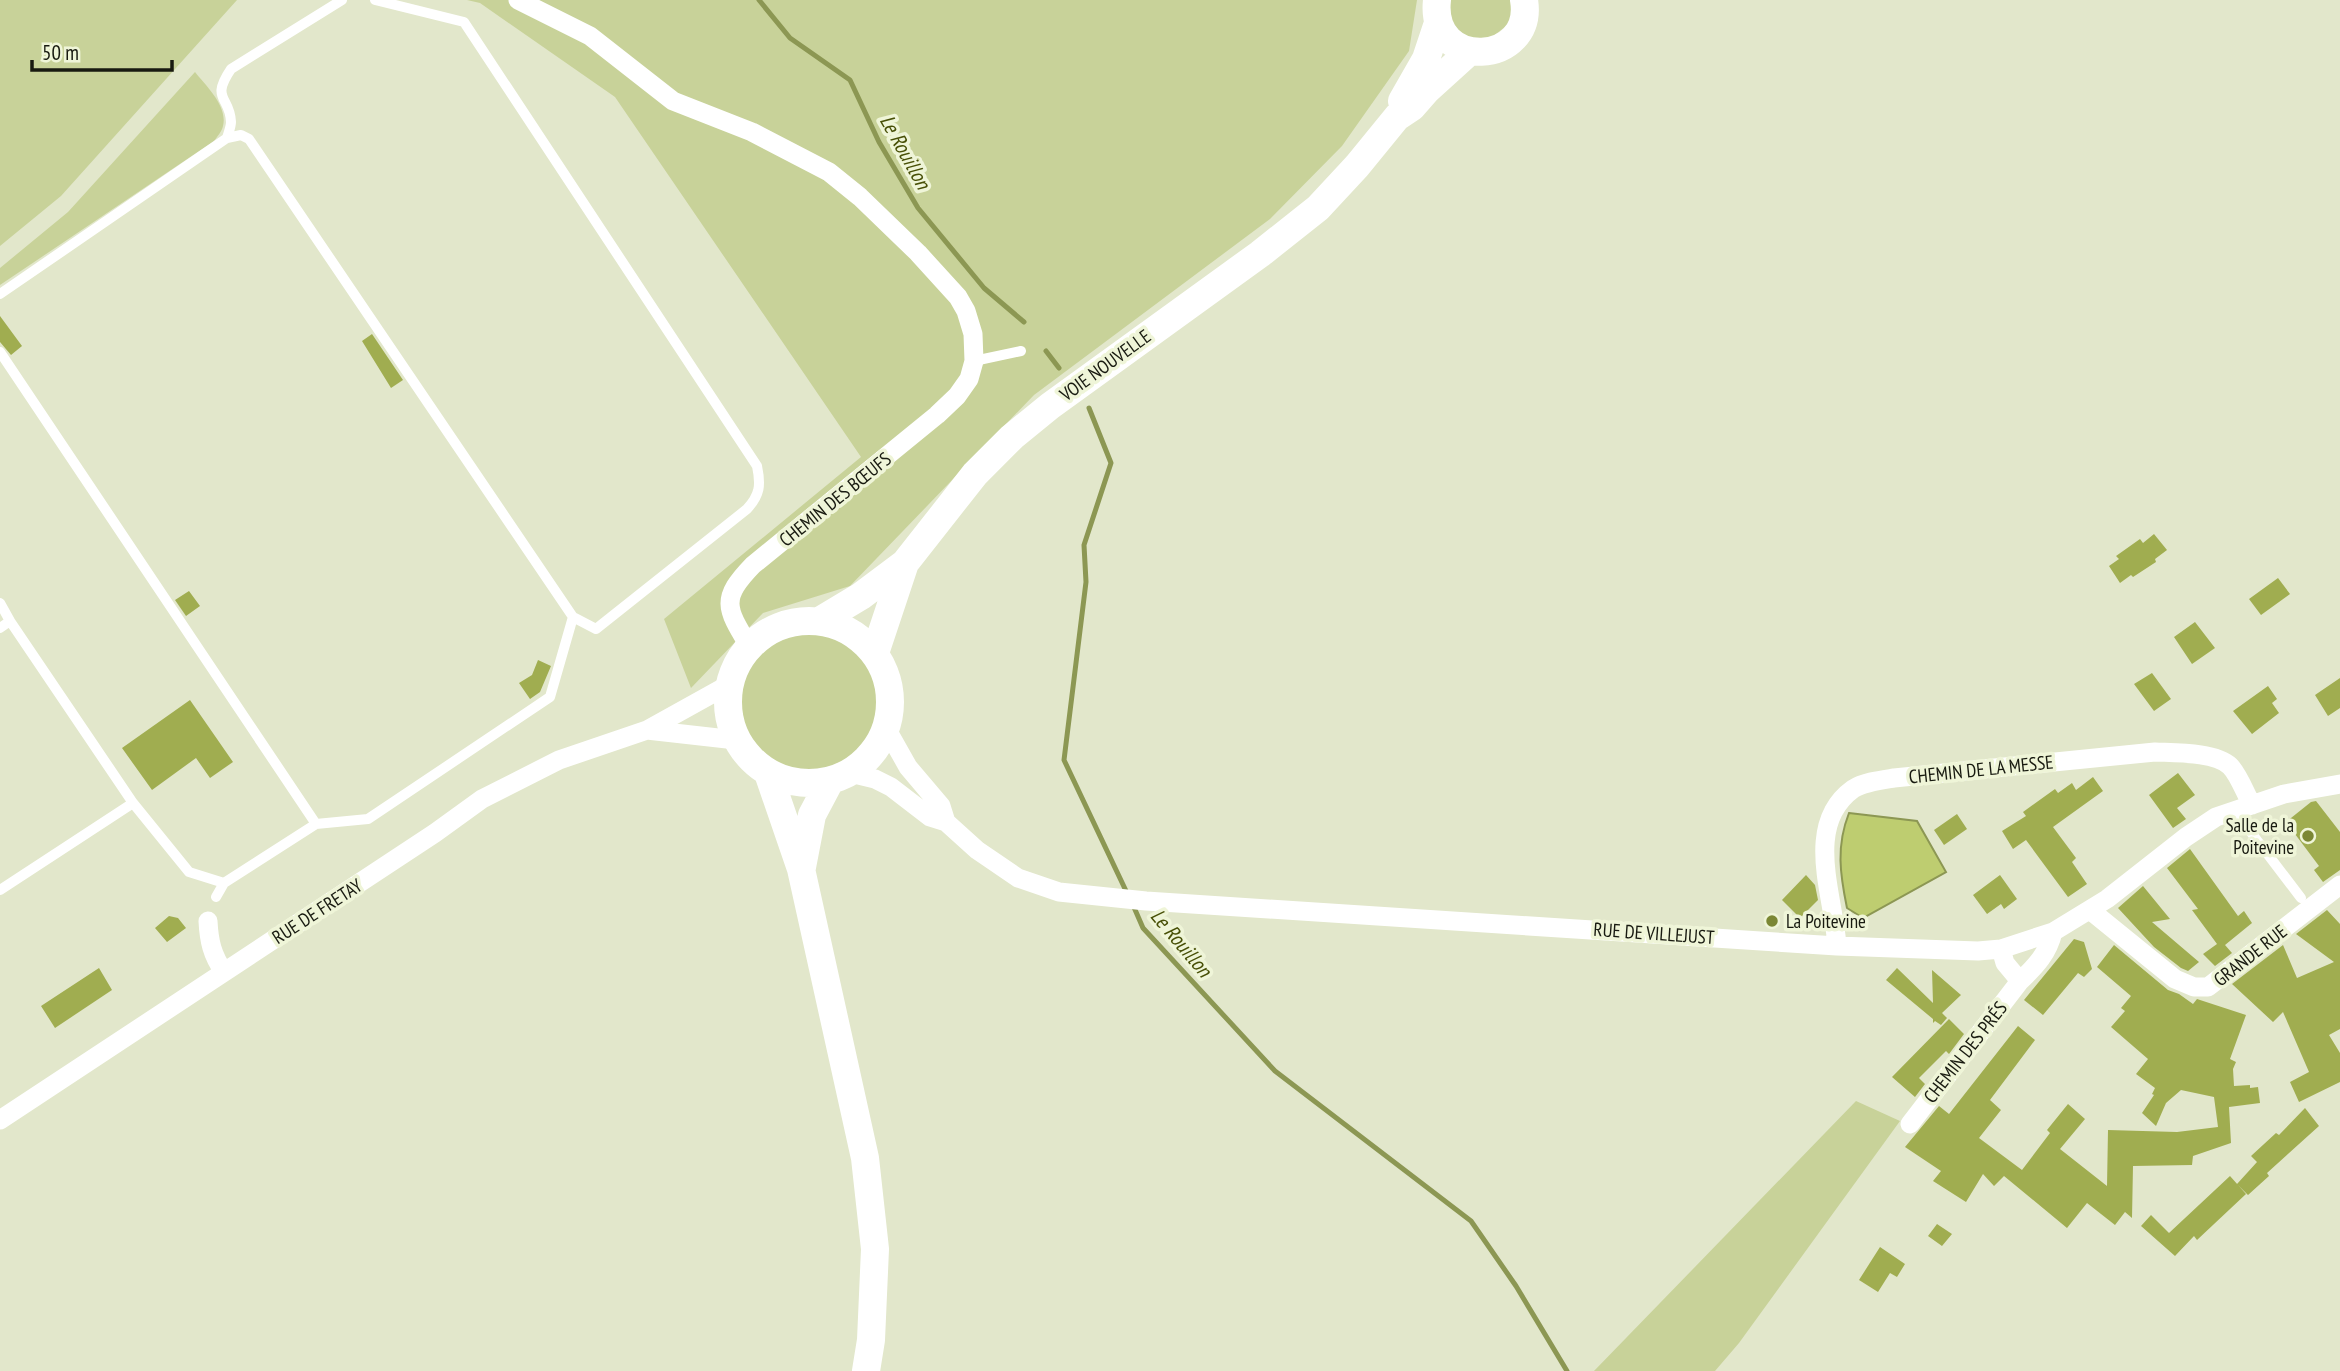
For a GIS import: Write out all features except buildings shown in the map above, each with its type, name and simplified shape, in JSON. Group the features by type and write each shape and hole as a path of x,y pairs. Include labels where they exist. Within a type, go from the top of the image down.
{"main road":[{"path":"1437,12 1445,36 1456,46 1469,52 1483,53 1497,50 1519,32 1526,1"},
{"name":"VOIE NOUVELLE","path":"1397,117 1402,100 1426,60 1437,12"},
{"name":"VOIE NOUVELLE","path":"821,620 862,597 905,563 975,474 1012,437 1318,208 1397,117 1412,107 1469,52"},
{"path":"875,653 905,563"},
{"path":"821,620 842,627 860,638 875,653 887,677 891,702 887,728 866,761 840,777 809,784 788,781 768,773 750,759 736,740 727,713 728,685 736,665 749,646 764,633 782,624 821,620"},
{"path":"768,773 801,869 865,1158 875,1248 871,1340 866,1371"},
{"path":"801,869 813,815 840,777"}],"street":[{"path":"518,0 590,36 673,101 752,132 829,172 860,197 918,253 958,298 966,310 973,334 974,362"},
{"name":"CHEMIN DES BŒUFS","path":"749,646 732,618 729,606 732,592 740,579 753,565 937,415 957,396 969,379 974,362"},
{"name":"RUE DE FRETAY","path":"0,1120 435,833 482,799 559,760 647,730 728,685"},
{"name":"RUE DE VILLEJUST","path":"887,728 908,767 941,806 946,822"},
{"name":"RUE DE FRETAY","path":"647,730 736,740"},
{"name":"CHEMIN DE LA MESSE","path":"1837,946 1836,922 1824,849 1825,830 1829,817 1840,802 1854,789 1871,782 2166,752 2220,760 2231,768 2243,807"},
{"name":"RUE DE VILLEJUST","path":"840,777 875,779 891,787 930,817 946,822 976,850 1018,878 1059,892 1146,901 1837,946 1978,951 2001,949 2053,932 2090,910 2216,817 2284,794 2340,784"},
{"name":"GRANDE RUE","path":"2090,910 2175,979 2194,987 2208,987 2340,885"},
{"path":"208,921 209,942 215,960 224,972"},
{"name":"CHEMIN DES PRÉS","path":"1910,1124 2020,981 2035,967 2049,946 2053,932"},
{"path":"2001,949 2005,963 2020,981"}],"lane":[{"path":"227,138 231,121 221,93 223,81 231,69 342,0"},
{"path":"0,294 227,138 241,135 249,139 573,617 596,629 757,499 761,484 757,466 464,22 375,0"},
{"path":"974,362 1021,351"},
{"path":"0,352 316,824"},
{"path":"0,603 133,803 189,872 224,883"},
{"path":"216,897 224,883 316,824 368,820 550,697 573,617"},
{"path":"0,628 10,621"},
{"path":"0,890 133,803"},
{"path":"2243,807 2301,898"}],"shaded area":[{"path":"0,0 237,0 61,196 0,246"},
{"path":"467,0 1417,0 1409,51 1342,146 1270,219 1034,395 850,586 763,613 691,688 664,619 861,457 615,97 480,3"},
{"path":"1447,0 1515,0 1515,19 1482,45 1451,29"},
{"path":"195,72 215,97 222,111 223,126 214,141 0,285 0,268 68,212"},
{"path":"809,634 836,639 858,655 874,677 879,704 874,731 858,753 836,769 809,774 782,769 760,753 744,731 739,704 744,677 760,655 782,639"},
{"path":"1849,813 1917,821 1946,872 1863,918 1847,908 1843,883 1840,860 1842,837"},
{"path":"1856,1101 1900,1121 1739,1343 1715,1371 1594,1371"}],"waterway":[{"name":"Le Rouillon","path":"759,0 790,38 850,80 879,142 918,208 984,288 1024,322"},
{"name":"Le Rouillon","path":"1046,351 1059,368"},
{"name":"Le Rouillon","path":"1089,408 1111,463 1084,545 1086,582 1064,760 1127,893"},
{"name":"Le Rouillon","path":"1133,905 1143,928 1275,1071 1471,1221 1516,1286 1567,1371"}],"place":[{"name":"Salle de la Poitevine","path":"2308,836"},
{"name":"La Poitevine","path":"1772,921"}]}
